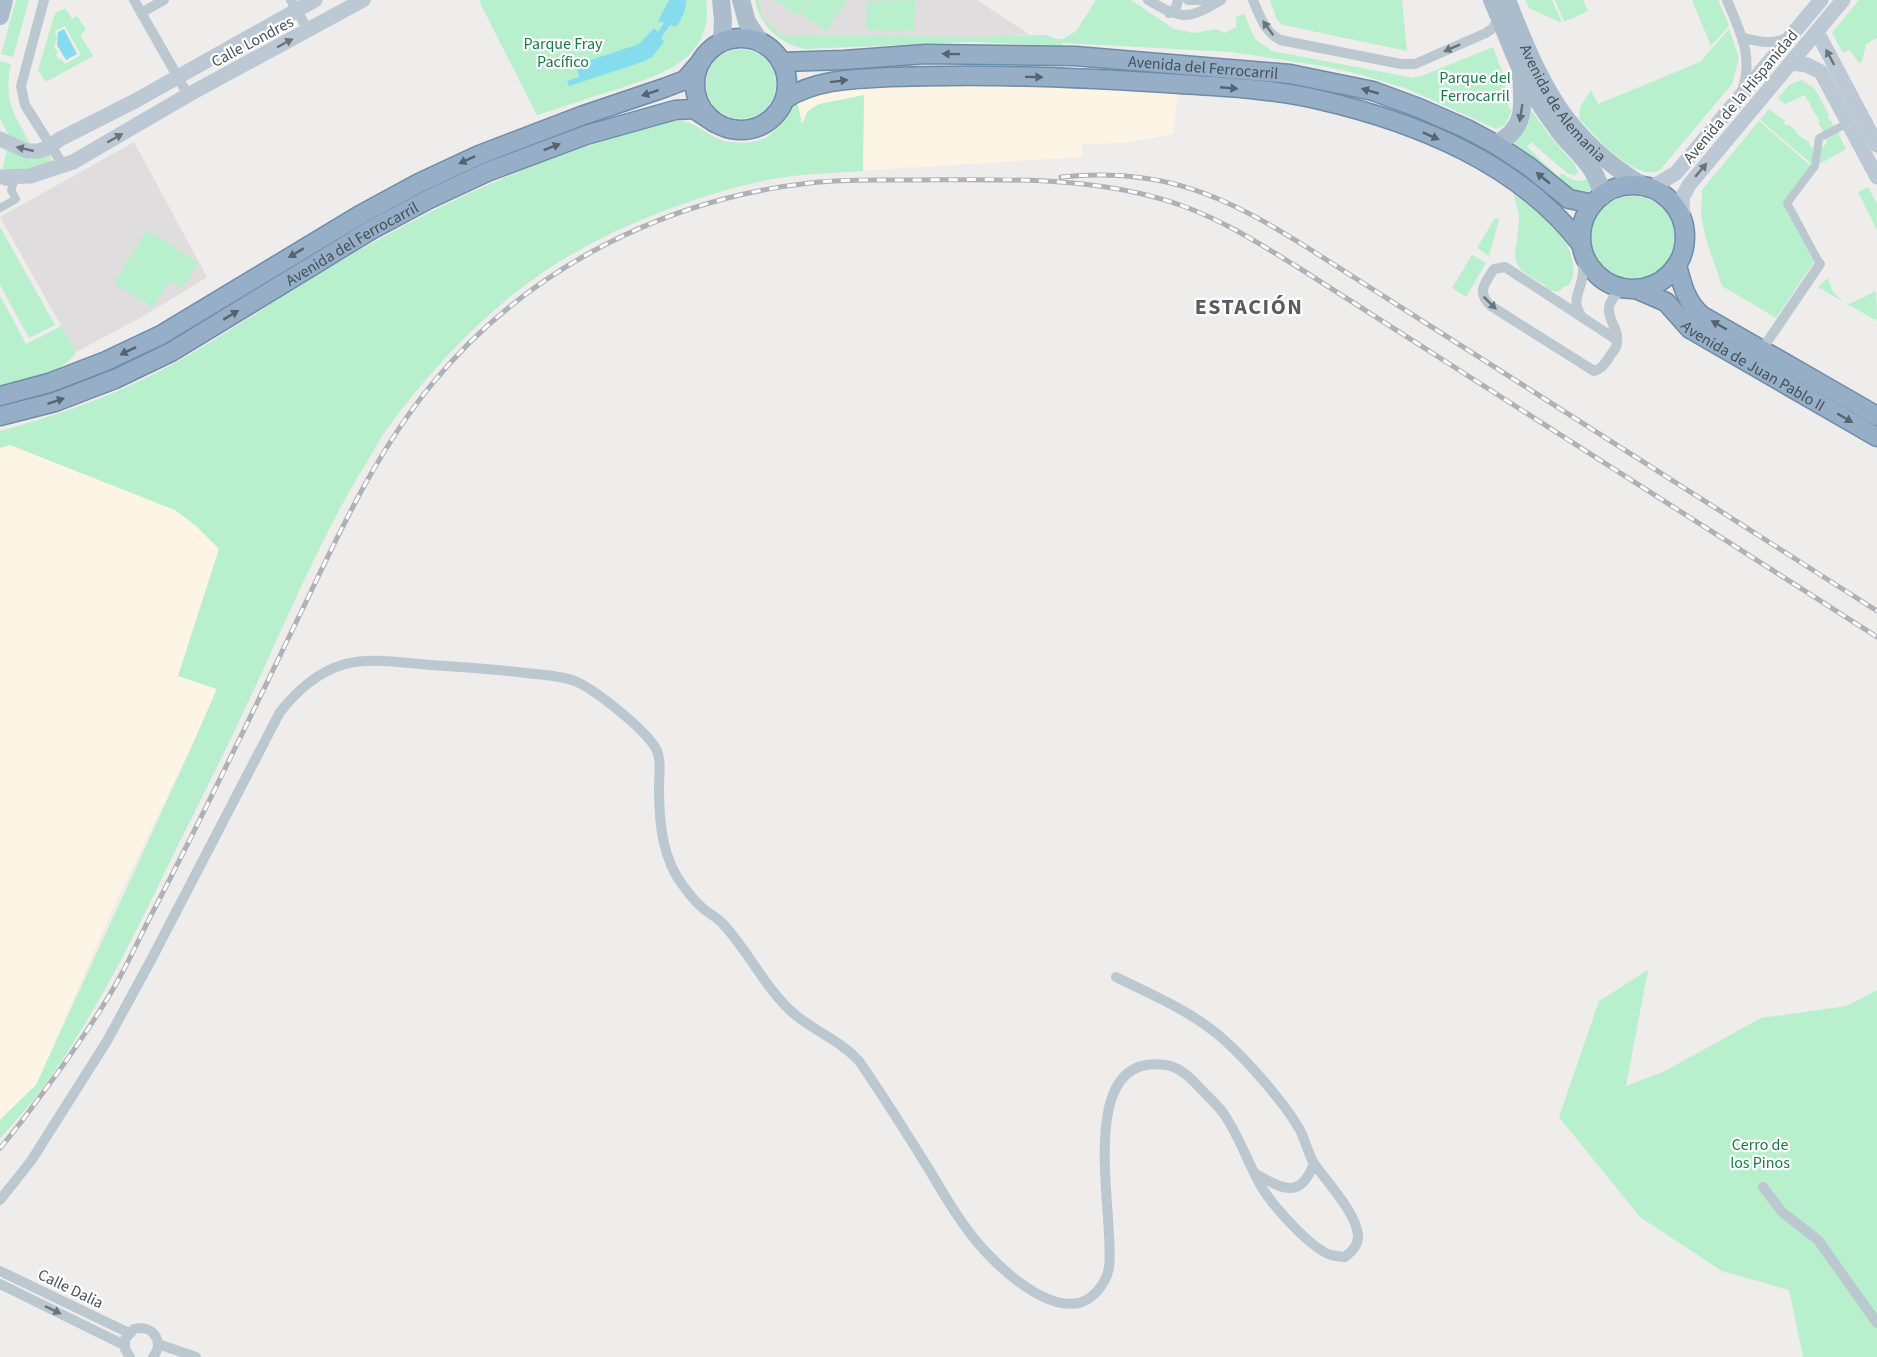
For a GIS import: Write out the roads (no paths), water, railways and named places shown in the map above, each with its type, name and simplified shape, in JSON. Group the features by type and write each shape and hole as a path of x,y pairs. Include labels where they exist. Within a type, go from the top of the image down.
{"highway":[{"path":"740,38 762,43 774,52 781,62 786,78 785,99 770,120 751,129 729,129 716,123 705,114 695,93 694,82 699,64 707,52 722,42 740,38"},
{"name":"Avenida del Ferrocarril","path":"781,62 926,54 1064,56 1290,74 1373,92 1467,129 1528,166 1569,199 1598,200"},
{"name":"Avenida del Ferrocarril","path":"0,396 49,383 106,361 161,335 360,214 419,183 479,155 685,80 699,64"},
{"name":"Avenida del Ferrocarril","path":"785,99 799,90 816,84 844,80 945,75 1073,77 1254,90 1319,99 1365,111 1412,128 1484,162 1537,197 1565,224 1582,249"},
{"name":"Avenida del Ferrocarril","path":"0,416 55,402 115,379 171,351 371,230 487,172 586,135 675,110 694,110 716,123"},
{"path":"1623,186 1647,187 1667,198 1674,205 1683,223 1684,249 1677,265 1664,279 1653,285 1629,289 1612,285 1595,274 1582,249 1584,220 1598,200 1623,186"},
{"name":"Avenida de Juan Pablo II","path":"1677,265 1686,296 1701,315 1877,416"},
{"name":"Avenida de Juan Pablo II","path":"1629,289 1665,302 1690,329 1877,437"}],"main road":[{"path":"0,16 4,0"},
{"name":"Calle Londres","path":"0,140 27,151 39,151 178,76 294,5 315,0"},
{"name":"Calle Londres","path":"0,177 30,176 61,166 363,0"},
{"path":"721,0 722,42"},
{"path":"741,0 747,22 762,43"},
{"name":"Avenida de Alemania","path":"1492,0 1521,71 1552,122 1598,178 1598,200"},
{"name":"Avenida de Alemania","path":"1506,0 1539,77 1567,121 1604,159 1647,187"},
{"name":"Avenida de la Hispanidad","path":"1647,187 1676,173 1821,0"},
{"name":"Avenida de la Hispanidad","path":"1683,223 1682,198 1689,185 1843,0"},
{"path":"1817,32 1848,123 1877,177"},
{"path":"1792,63 1807,65 1821,72 1837,87 1877,145"},
{"path":"1495,144 1508,137 1519,124 1522,108 1521,71"}],"street":[{"path":"44,0 21,86 25,105 61,166"},
{"path":"134,0 188,95"},
{"path":"141,13 164,0"},
{"path":"1148,0 1169,13 1188,16 1196,15 1221,0"},
{"path":"1169,13 1176,8 1178,0"},
{"path":"1188,0 1211,0"},
{"path":"1253,0 1271,35 1280,40 1401,64 1415,64 1486,33 1500,18"},
{"path":"1727,0 1746,48 1747,65 1740,97"},
{"path":"294,5 308,30"},
{"path":"1743,38 1767,44 1779,42 1792,35"},
{"path":"135,100 145,121"},
{"path":"1767,342 1820,264 1787,203 1815,166 1819,138 1848,123"},
{"path":"0,184 14,182 11,190 16,199 0,208"},
{"path":"1582,249 1583,275 1577,292 1576,306 1588,321 1600,322 1609,312"},
{"path":"1617,340 1505,267 1494,269 1482,292 1485,301 1499,312 1594,371 1601,369 1616,347 1617,340 1609,312 1612,298 1629,289"},
{"path":"1550,295 1564,297 1577,292"},
{"path":"0,1200 32,1161 106,1041 150,963 280,712 296,693 326,671 345,664 371,661 481,668 558,676 575,681 589,689 638,728 656,750 663,841 681,884 704,910 722,922 739,942 777,998 796,1015 850,1051 859,1061 957,1215 983,1250 1012,1277 1041,1296 1063,1304 1080,1303 1094,1295 1102,1285 1109,1269 1110,1244 1104,1180 1107,1120 1115,1090 1123,1078 1138,1067 1155,1064 1169,1065 1191,1077 1224,1113 1261,1187 1278,1210 1316,1247 1330,1255 1345,1257 1355,1247 1358,1235 1354,1223 1337,1193 1314,1163 1300,1131 1274,1094 1223,1039 1196,1018 1116,977"},
{"path":"1255,1174 1273,1184 1288,1188 1301,1186 1308,1178 1314,1163"},
{"path":"1763,1187 1782,1212 1818,1240 1877,1323"},
{"name":"Calle Dalia","path":"0,1270 129,1333"},
{"name":"Calle Dalia","path":"0,1284 124,1346"},
{"path":"129,1357 124,1346 125,1340 129,1333 139,1328 148,1329 156,1335 157,1353 196,1357"}],"water":[{"path":"669,0 686,0 684,11 676,27 670,25 661,38 664,42 652,57 569,86 567,81 579,77 576,65 639,44 654,28 658,32 664,23 658,21"},
{"path":"64,29 77,54 66,60 57,45 58,32"}],"railway":[{"path":"1061,177 1131,176 1162,181 1191,189 1248,213 1308,248 1877,611"},
{"path":"0,1148 73,1051 121,975 214,791 346,520 377,463 412,410 469,343 510,307 554,275 601,247 651,224 702,205 756,192 822,182 1009,180 1115,188 1183,206 1227,226 1296,266 1877,637"}],"district":[{"name":"ESTACIÓN","path":"1249,306"}],"park label":[{"name":"Parque Fray Pacífico","path":"563,52"},
{"name":"Parque del Ferrocarril","path":"1475,86"},
{"name":"Cerro de los Pinos","path":"1760,1153"}]}
